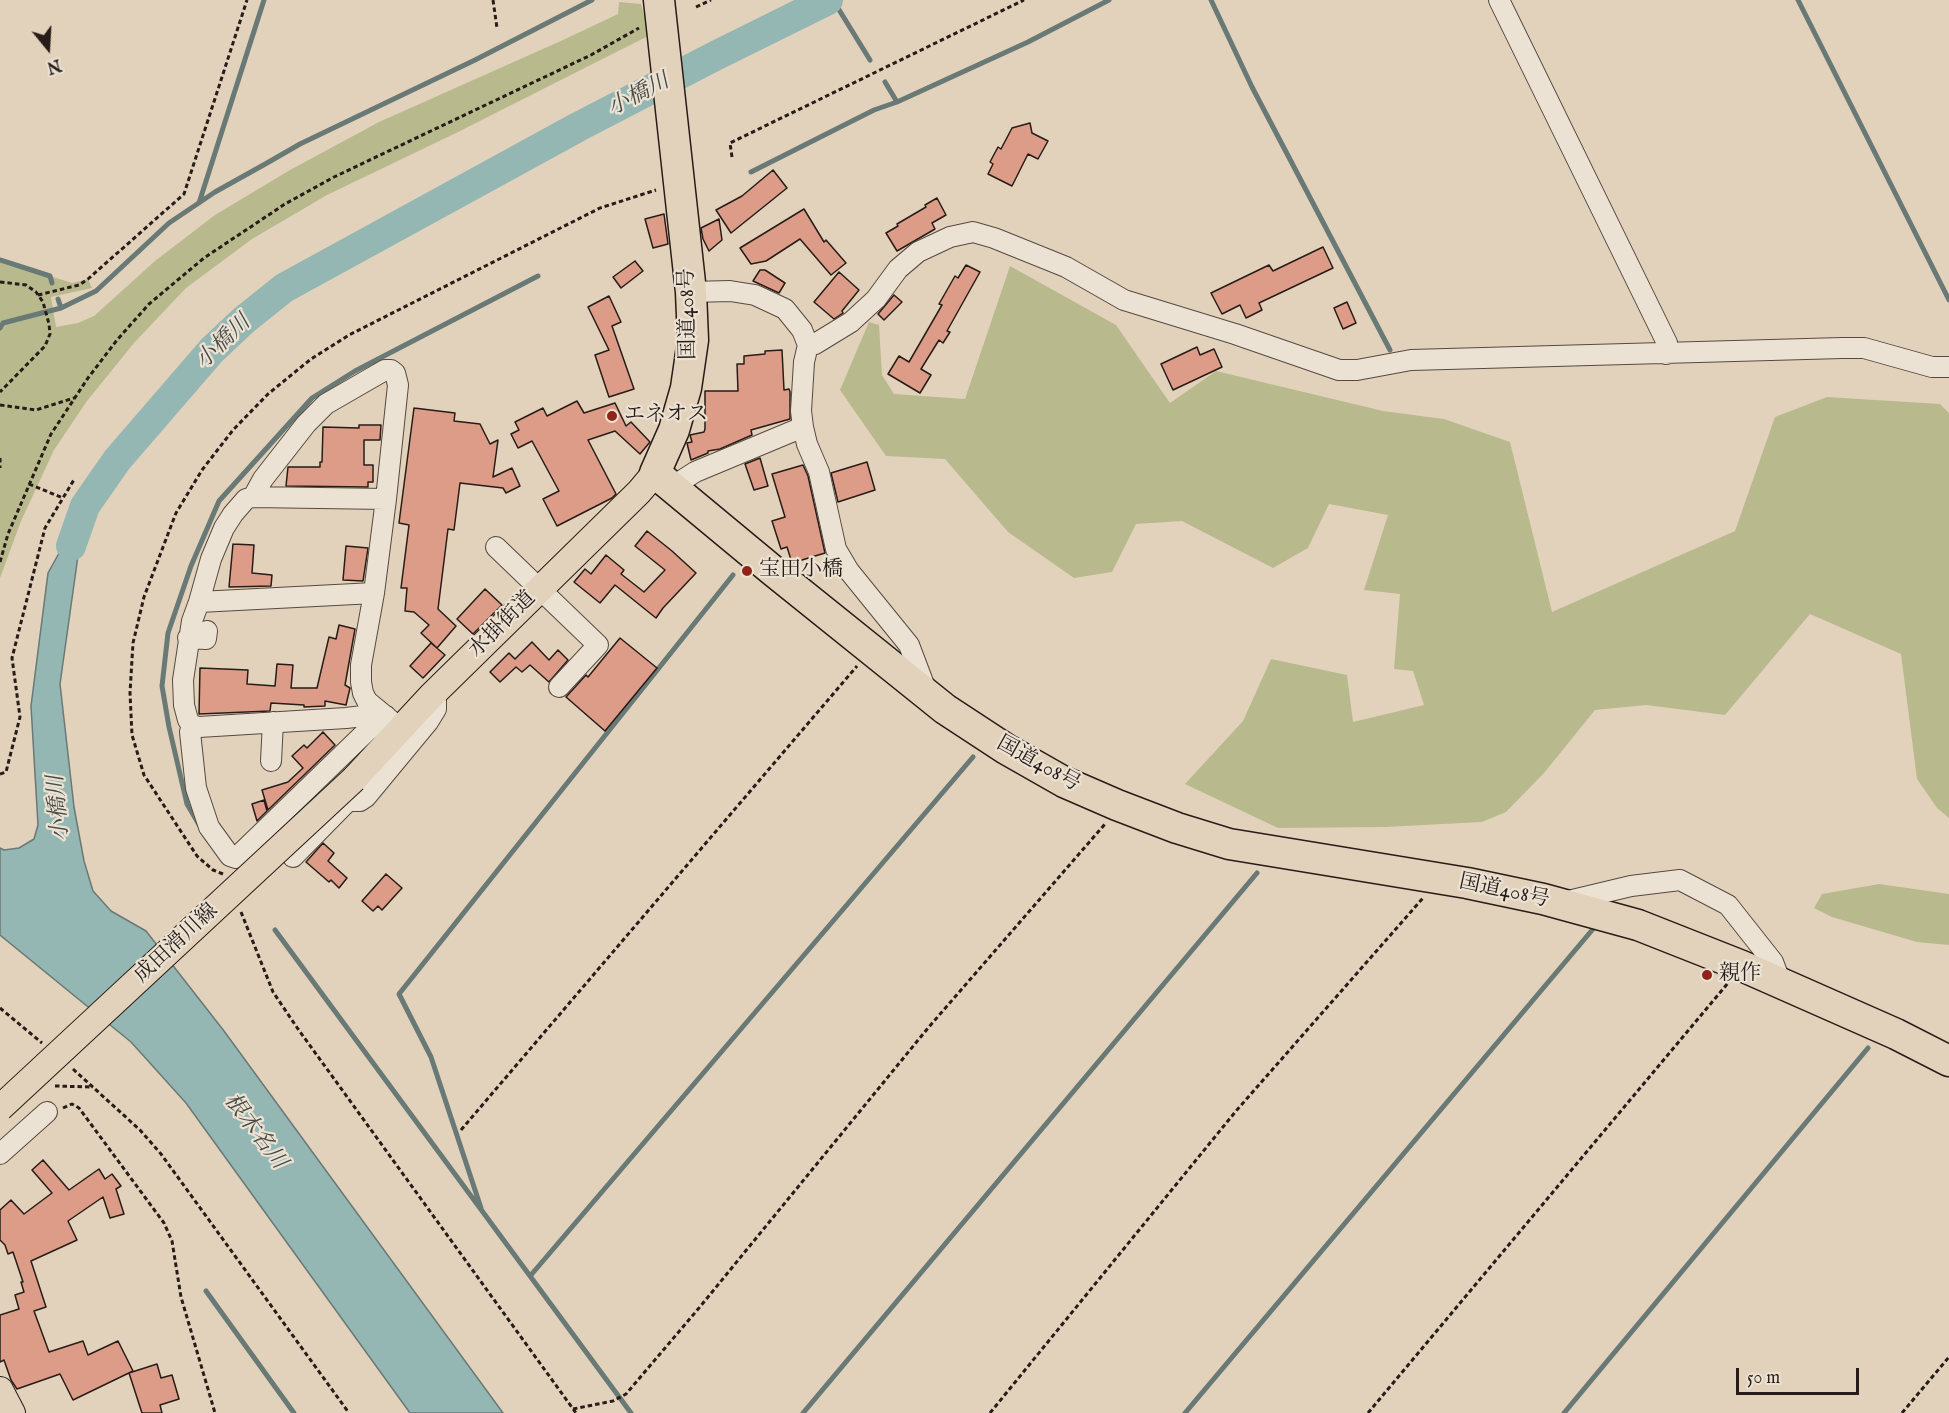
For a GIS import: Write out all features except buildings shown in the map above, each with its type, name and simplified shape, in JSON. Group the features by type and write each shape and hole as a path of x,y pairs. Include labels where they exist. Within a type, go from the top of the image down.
{"highway":[{"name":"国道408号","path":"655,14 679,185 691,292 693,340 691,364 663,480 928,695 1006,749 1064,782 1177,828 1229,844 1439,878 1560,903 1638,925 1781,983 1896,1034 1949,1061"}],"main road":[{"name":"水掛街道","path":"354,779 388,718 431,696 639,492 663,480"},
{"name":"成田滑川線","path":"0,1108 354,779"},
{"path":"0,1390 12,1413"}],"street":[{"path":"1498,0 1667,344 1666,354"},
{"path":"808,345 815,344 851,322 876,299 898,269 918,252 950,237 974,232 1003,241 1066,267 1124,300 1235,334 1339,370 1357,370 1411,360 1864,348 1932,367 1949,367"},
{"path":"691,292 730,291 755,295 785,309 802,330 808,345 804,362 801,411 803,427 807,444 819,472 836,549 849,571 909,645 928,695"},
{"path":"253,497 263,479 326,404 385,370 395,373 398,385 386,499 374,593 361,665 361,682 367,701 388,718"},
{"path":"663,480 695,472 803,427"},
{"path":"386,499 253,497 246,499 224,528 212,559 192,621 198,635 183,680 184,705 188,720 192,725 199,727 373,714 388,718"},
{"path":"496,547 598,645 559,687"},
{"path":"200,602 374,593"},
{"path":"293,857 348,801 360,801 366,797 428,722 436,709 436,701 431,696"},
{"path":"192,725 190,732 196,788 209,827 230,856 236,858 366,732 388,718"},
{"path":"271,761 273,722"},
{"path":"1560,903 1631,886 1680,880 1728,905 1773,962 1781,983"},
{"path":"0,1154 47,1112"}],"path":[{"path":"38,295 79,285 88,279 184,194 247,0"},
{"path":"493,0 497,28"},
{"path":"696,7 711,0"},
{"path":"732,157 730,143 1024,0"},
{"path":"0,562 8,534 51,434 117,340 149,304 204,258 285,204 334,177 591,55 655,14"},
{"path":"0,282 26,285 38,295 43,302 50,334 45,346 0,392"},
{"path":"0,405 36,410 75,398"},
{"path":"0,458 0,468"},
{"path":"0,774 6,772 20,717 12,658 45,528 75,478"},
{"path":"29,484 63,498"},
{"path":"461,1130 872,649"},
{"path":"573,1409 613,1401 626,1394 928,1028 1101,829 1117,805"},
{"path":"990,1413 1236,1111 1439,878"},
{"path":"1368,1413 1742,966"},
{"path":"0,1008 43,1044"},
{"path":"69,1066 140,1130 161,1154 349,1413"},
{"path":"50,1086 94,1087"},
{"path":"47,1112 72,1104 79,1108 164,1223 172,1241 181,1297 215,1413"},
{"path":"1902,1413 1949,1357"}],"green space":[{"path":"619,2 641,4 650,35 327,195 252,239 186,288 134,343 87,401 54,450 21,521 0,578 0,260 72,283 88,279 92,288 51,297 56,327 78,323 94,316 155,261 215,215 290,170 379,122 618,14"},
{"path":"1010,266 1116,325 1170,403 1216,371 1383,411 1444,419 1510,442 1552,612 1735,531 1775,417 1827,397 1940,404 1949,413 1949,818 1937,808 1917,779 1901,654 1810,614 1725,715 1646,705 1595,710 1544,773 1506,812 1482,822 1385,827 1278,828 1185,784 1243,721 1271,659 1347,675 1353,722 1424,705 1413,671 1394,669 1400,594 1364,590 1388,515 1329,504 1308,548 1273,568 1182,521 1136,524 1112,572 1074,578 1008,532 945,459 886,456 840,390 869,322 879,325 882,375 894,394 965,399"},
{"path":"1879,884 1949,894 1949,945 1917,942 1832,917 1814,908 1822,894"}],"water":[{"name":"根木名川","path":"85,506 60,684 74,807 84,861 93,891 111,911 146,931 224,1031 503,1413 410,1413 186,1103 131,1042 0,935 0,848 4,850 19,848 34,839 38,825 31,706 48,573"}],"waterway":[{"path":"199,203 264,0"},
{"path":"0,328 3,323 61,308 96,291 169,223 215,192 300,144 475,60 592,0"},
{"name":"小橋川","path":"71,546 85,506 117,460 212,350 244,320 284,288 578,127 828,0"},
{"path":"833,0 870,60"},
{"path":"885,82 897,102 1028,42 1109,0"},
{"path":"1211,0 1252,87 1390,350"},
{"path":"1798,0 1949,300"},
{"path":"751,172 874,110 897,102"},
{"path":"0,260 50,276 52,283"},
{"path":"201,828 187,804 162,686 168,633 191,566 219,501 312,398 355,371 538,276"},
{"path":"58,299 61,308"},
{"path":"481,1208 431,1057 399,994 733,575"},
{"path":"531,1275 973,757"},
{"path":"803,1413 1257,873"},
{"path":"1185,1413 1593,929"},
{"path":"275,930 631,1413"},
{"path":"1564,1413 1868,1048"},
{"path":"206,1291 294,1413"}],"place":[{"name":"エネオス","path":"612,416"},
{"name":"宝田小橋","path":"747,571"},
{"name":"親作","path":"1707,975"}]}
